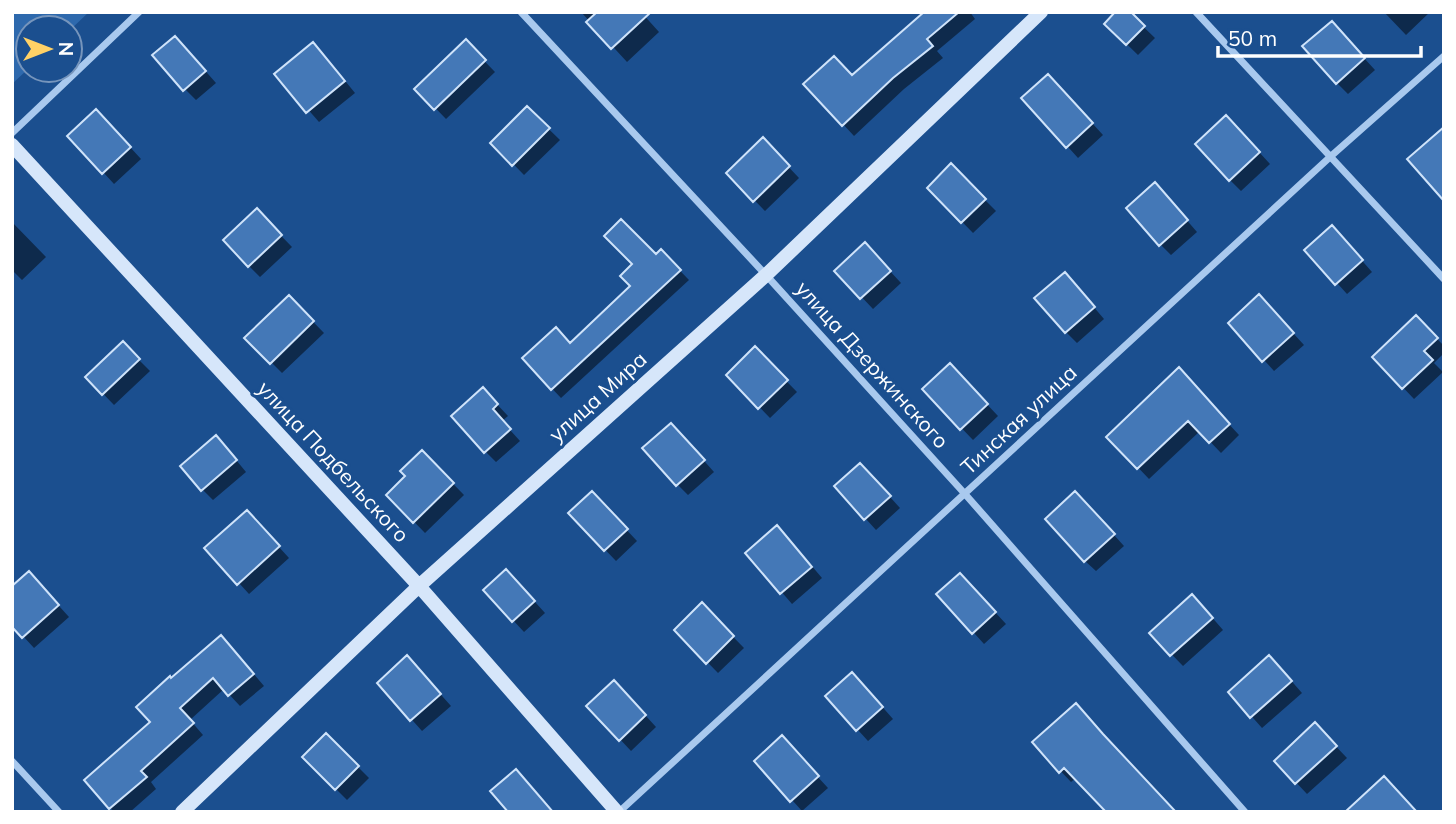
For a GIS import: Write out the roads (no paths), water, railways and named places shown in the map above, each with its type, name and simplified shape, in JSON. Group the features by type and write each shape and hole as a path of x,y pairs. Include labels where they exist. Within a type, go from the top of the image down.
{"main road":[{"name":"улица Мира","path":"182,812 419,586 766,275 1041,12"},
{"name":"улица Подбельского","path":"12,145 419,586 618,812"}],"street":[{"path":"12,133 139,12"},
{"name":"улица Дзержинского","path":"521,12 965,494 1245,812"},
{"path":"1196,12 1444,279"},
{"name":"Тинская улица","path":"618,812 1330,157 1444,56"},
{"path":"12,761 59,812"}]}
